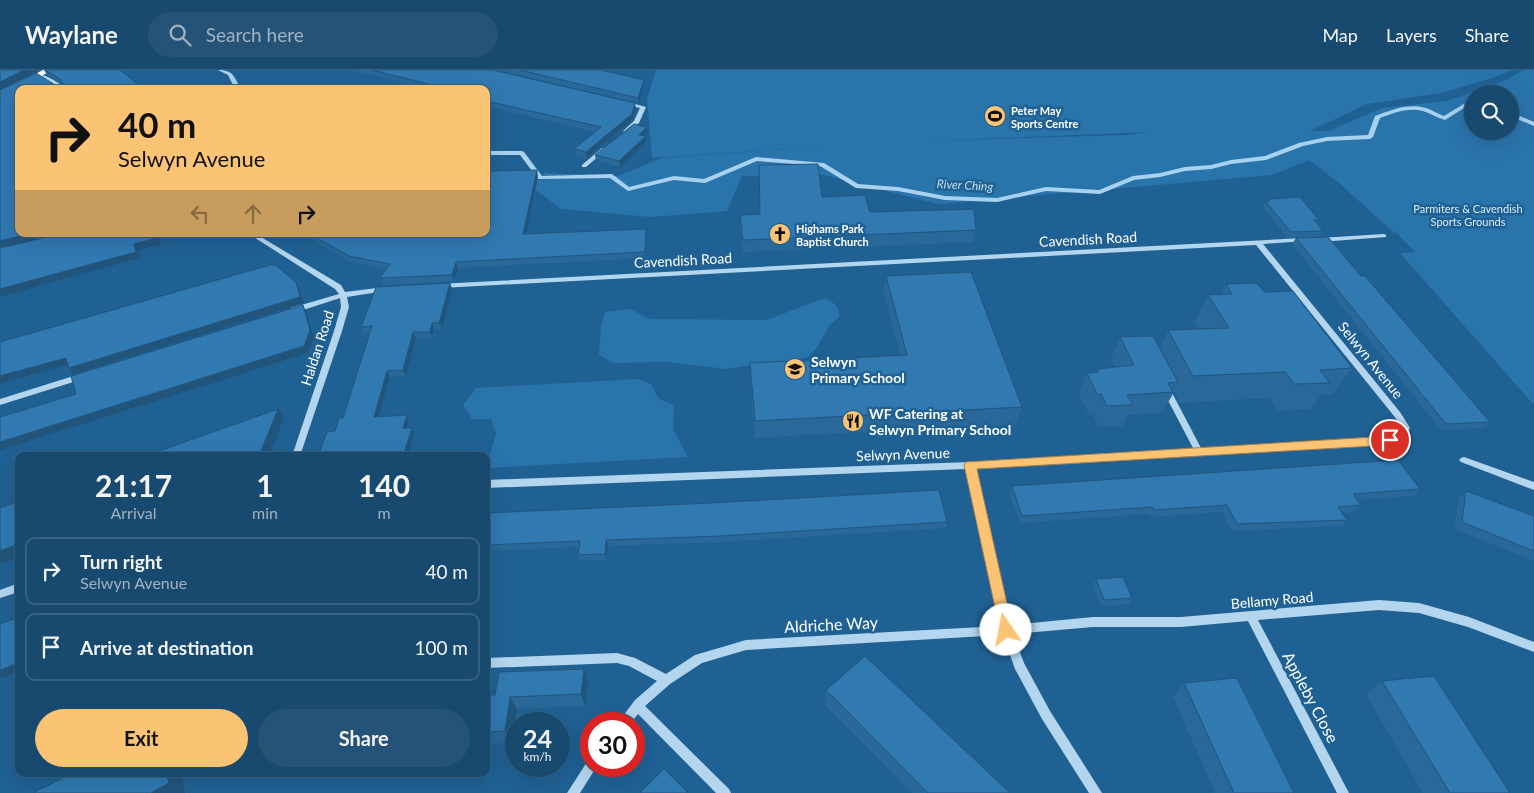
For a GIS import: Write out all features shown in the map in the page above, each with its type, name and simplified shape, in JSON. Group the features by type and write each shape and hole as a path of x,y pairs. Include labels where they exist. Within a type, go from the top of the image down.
{"main road":[{"path":"20,85 49,70"},
{"path":"0,95 15,87"}],"street":[{"path":"39,75 59,85"},
{"path":"615,101 643,108 637,122 622,135"},
{"path":"584,166 607,148"},
{"name":"Cavendish Road","path":"433,286 1384,236"},
{"name":"Haldan Road","path":"257,237 338,287 343,295 345,307 297,452"},
{"name":"Selwyn Avenue","path":"490,484 970,465 1390,440 1402,437 1406,428 1397,414 1258,243"},
{"path":"284,314 343,295 374,289 394,288"},
{"path":"0,402 95,373"},
{"path":"1159,375 1199,452"},
{"path":"1464,460 1534,486"},
{"path":"970,465 1006,630 1019,665 1046,715 1096,793"},
{"path":"0,594 15,588"},
{"name":"Bellamy Road","path":"1006,630 1093,622 1181,622 1379,605 1420,608 1469,622 1534,647"},
{"name":"Appleby Close","path":"1250,616 1343,793"},
{"name":"Aldriche Way","path":"633,712 666,680 699,659 746,645 1006,630"},
{"path":"490,662 617,658 631,662 666,680"},
{"path":"638,706 725,793"},
{"path":"573,793 584,777"}],"green space":[{"name":"Parmiters & Cavendish Sports Grounds","path":"656,70 1513,70 1441,93 1367,104 1310,131 1329,131 1382,108 1447,101 1464,95 1464,140 1519,140 1519,85 1492,85 1506,80 1523,70 1534,70 1534,405 1400,253 1415,252 1396,232 1394,233 1338,182 1309,160 1272,175 938,204 824,175 742,176 727,211 651,217 561,209 532,187 544,173 619,176 661,158 830,146 652,158 647,99","holes":["1148,132 1127,135 926,141"]},
{"path":"824,298 835,305 839,317 829,326 818,346 808,357 784,363 758,364 727,369 668,362 613,363 599,355 601,325 605,312 630,309 649,319 767,320"},
{"path":"638,379 651,384 659,399 674,405 673,429 688,457 490,468 490,454 496,434 491,419 472,419 463,405 476,388"}],"building":[{"path":"0,70 24,70 0,82"},
{"path":"45,70 120,70 139,85 64,85 60,79"},
{"path":"372,70 493,70 635,103 632,114 586,152 574,149 601,127 490,102 490,85 427,85 428,84"},
{"path":"520,70 601,70 644,80 638,98"},
{"path":"36,73 55,85 15,85 15,237 17,237 0,241 0,90"},
{"path":"634,124 647,127 639,135 646,136 619,161 595,155"},
{"path":"818,164 822,197 865,195 870,212 974,209 976,230 743,240 740,215 760,214 759,165"},
{"path":"537,170 523,234 646,229 645,252 456,262 452,275 380,278 390,264 349,256 315,237 490,237 490,171"},
{"path":"1300,197 1319,220 1314,220 1323,231 1291,232 1266,202 1270,201 1268,199"},
{"path":"46,237 157,238 134,244 136,252 0,289 0,248"},
{"path":"1328,237 1361,276 1365,276 1490,422 1446,424 1296,238"},
{"path":"275,265 296,282 300,297 69,368 66,358 0,376 0,342"},
{"name":"Selwyn Primary School","path":"971,272 1022,407 755,421 750,363 907,355 886,276"},
{"path":"450,283 439,323 432,323 430,332 413,332 403,370 387,371 374,417 407,415 403,428 412,428 404,452 320,452 327,432 335,431 339,418 343,418 372,326 361,327 376,287"},
{"path":"1257,283 1264,292 1293,291 1352,368 1320,370 1330,383 1294,384 1285,372 1193,376 1168,330 1229,328 1208,295 1232,294 1226,284"},
{"path":"303,305 310,330 304,346 0,442 0,417 76,394 71,376"},
{"path":"1153,336 1178,382 1168,383 1173,392 1127,395 1133,405 1107,406 1101,394 1097,394 1087,373 1099,372 1097,369 1134,365 1120,337"},
{"path":"278,409 261,452 156,452"},
{"path":"1398,460 1420,489 1353,494 1361,505 1338,507 1347,520 1237,524 1227,505 1154,510 1153,507 1022,516 1012,486"},
{"path":"939,490 947,522 720,536 606,540 605,554 578,555 580,541 490,545 490,513"},
{"path":"1466,491 1534,516 1534,551 1462,522"},
{"path":"15,502 15,545 0,551 0,508"},
{"path":"1123,577 1132,598 1104,600 1096,579"},
{"path":"15,618 15,664 0,670 0,624"},
{"path":"865,656 1010,793 928,793 826,690"},
{"path":"584,669 581,694 510,697 508,712 505,712 505,731 490,732 490,695 495,695 499,672"},
{"path":"1434,676 1510,793 1450,793 1382,681"},
{"path":"1237,678 1294,793 1234,793 1184,683"},
{"path":"664,769 688,793 640,793"},
{"path":"65,777 167,777 169,783 151,793 33,793"}],"waterway":[{"name":"River Ching","path":"221,70 230,74 236,85"},
{"name":"River Ching","path":"490,153 522,153 540,178 612,176 628,189 674,178 705,181 756,159 822,164 856,186 898,189 945,198 997,200 1046,189 1100,192 1133,178 1266,158 1301,144 1327,139 1370,137 1377,117 1404,109 1421,109 1445,118 1464,106"},
{"name":"River Ching","path":"1519,118 1534,124"}],"place":[{"name":"Peter May Sports Centre","path":"995,116"},
{"name":"Highams Park Baptist Church","path":"780,234"},
{"name":"Selwyn Primary School","path":"795,369"},
{"name":"WF Catering at Selwyn Primary School","path":"853,421"}],"route":[{"path":"1006,630 970,465 1390,440"}]}
